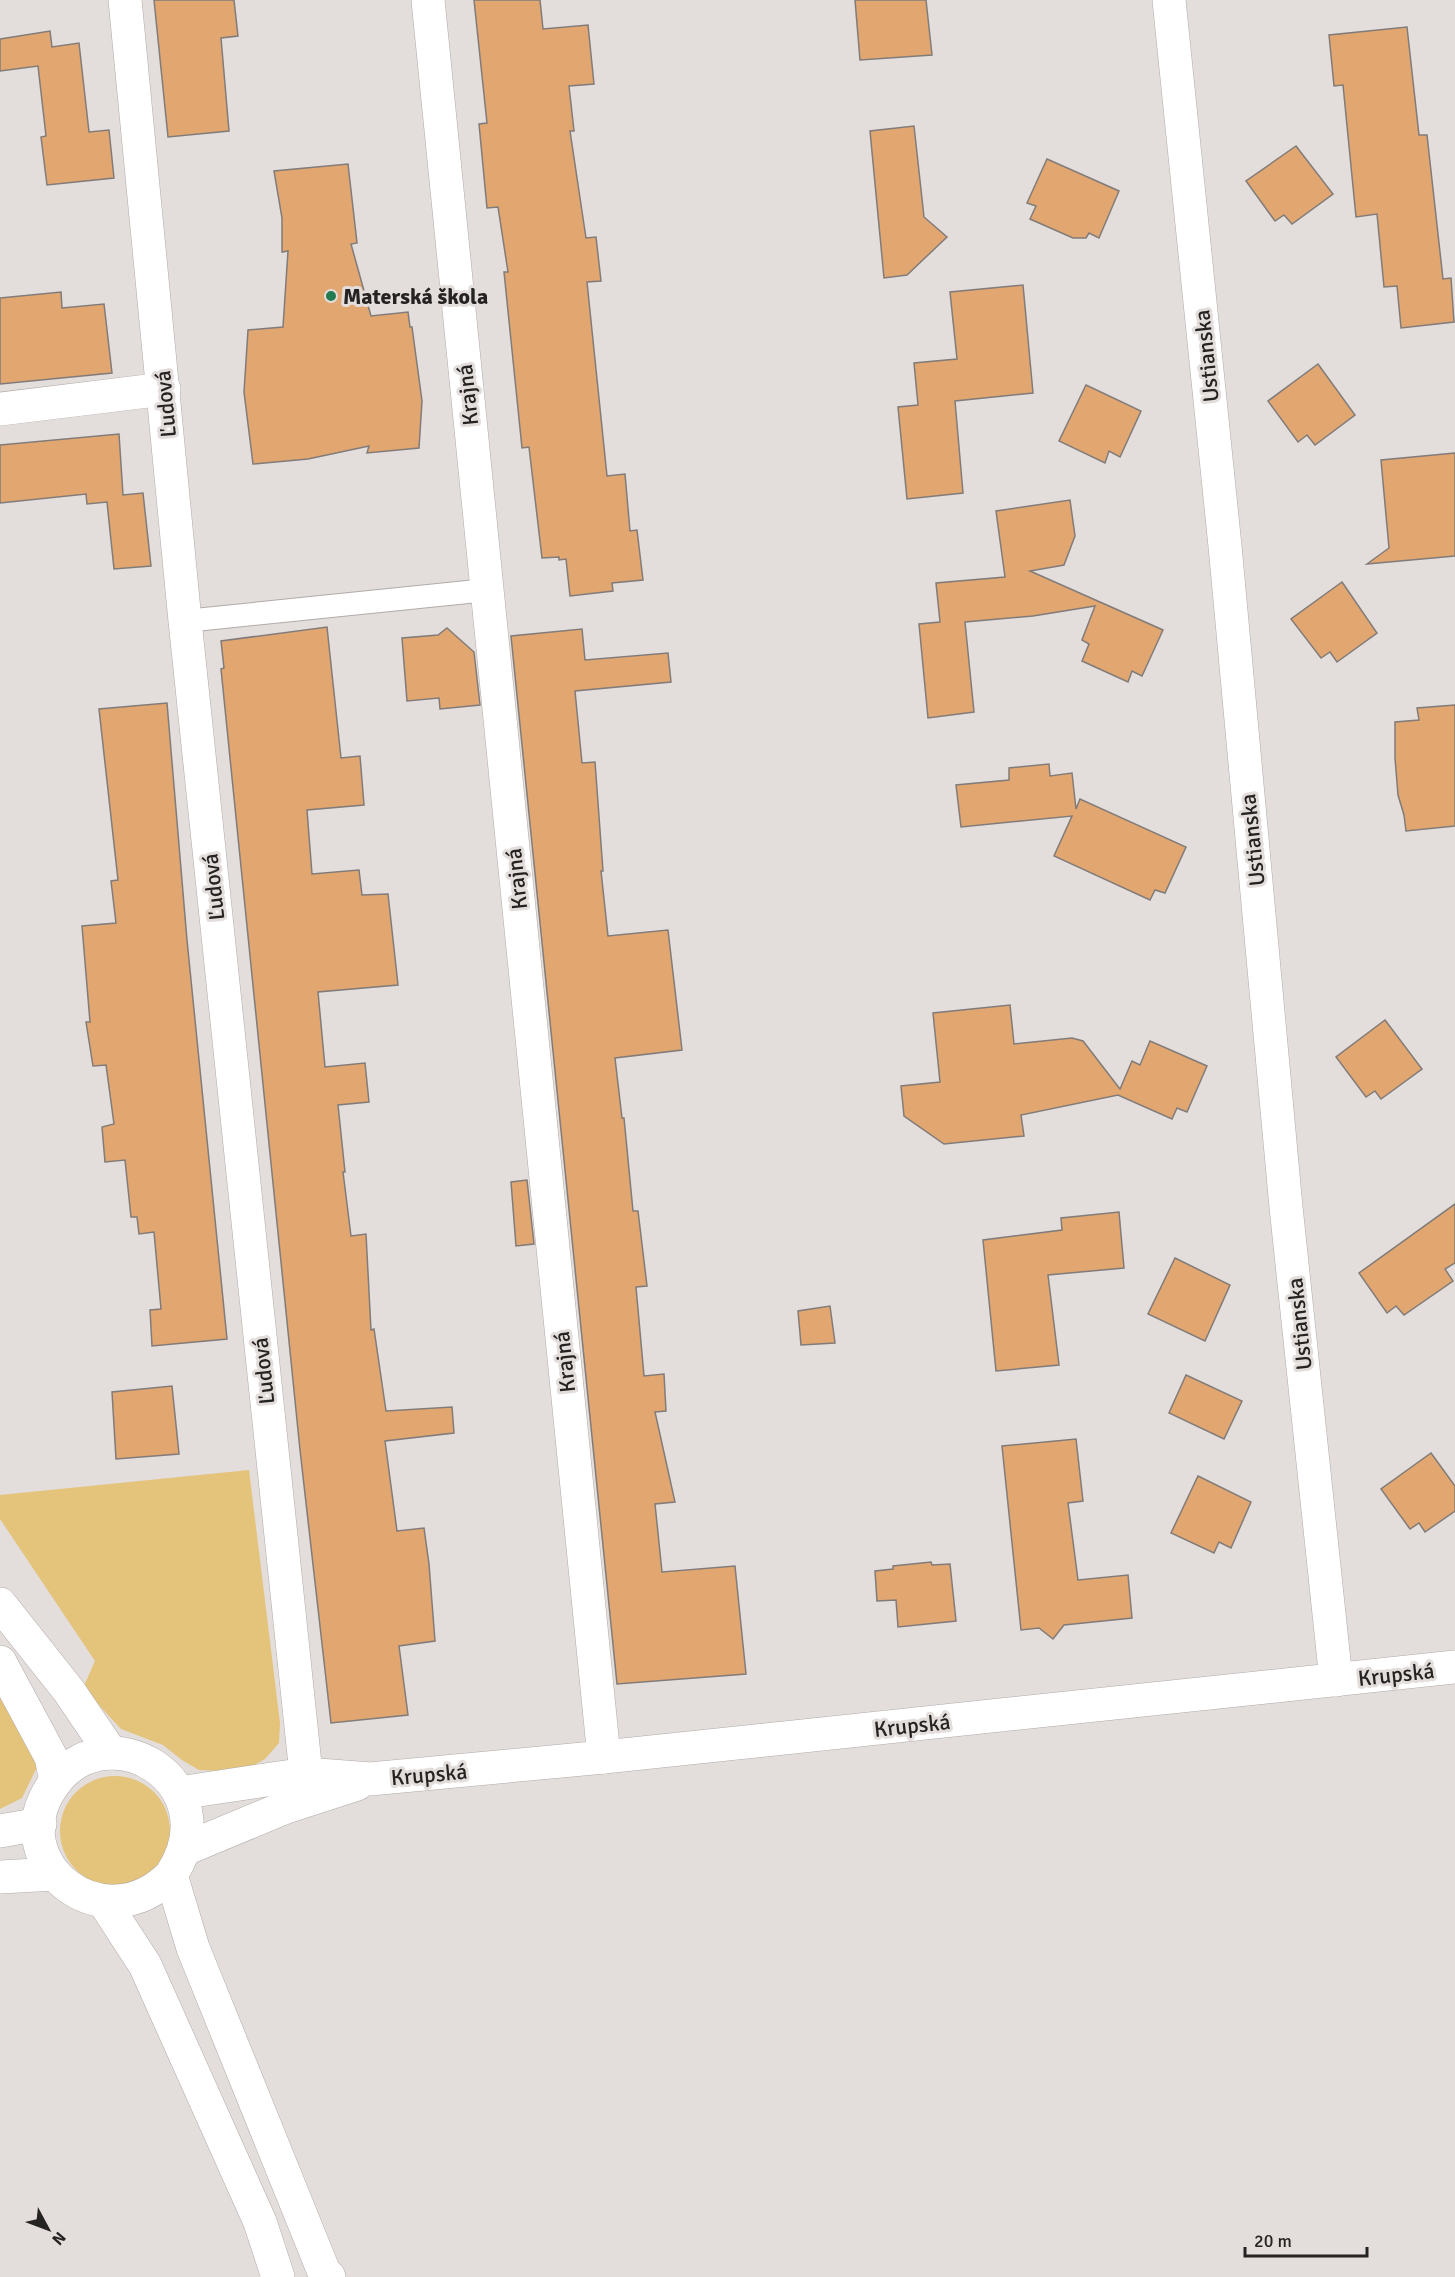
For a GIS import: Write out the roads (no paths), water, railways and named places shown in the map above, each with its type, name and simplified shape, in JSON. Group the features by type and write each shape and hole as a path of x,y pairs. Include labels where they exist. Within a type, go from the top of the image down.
{"street":[{"name":"Ľudová","path":"124,0 185,621 306,1774"},
{"name":"Krajná","path":"428,0 604,1757"},
{"name":"Ustianska","path":"1169,0 1225,546 1286,1207 1336,1680"},
{"path":"0,409 164,389"},
{"path":"0,1604 69,1691 111,1753"},
{"path":"0,1662 51,1756 56,1781"},
{"name":"Krupská","path":"179,1793 306,1774 370,1779 604,1757 1455,1667"},
{"path":"178,1862 156,1889 136,1899 104,1902 77,1893 55,1874 43,1850 40,1824 46,1797 56,1781 81,1761 111,1753 128,1755 151,1763 170,1779 179,1793 188,1820 178,1862 193,1948 326,2275"},
{"name":"Krupská","path":"178,1862 286,1807 370,1779"},
{"path":"0,1831 40,1824"},
{"path":"0,1877 55,1874"},
{"path":"104,1902 145,1965 260,2222 277,2277"}],"lane":[{"path":"185,621 487,590"}],"place":[{"name":"Materská škola","path":"331,296"}]}
